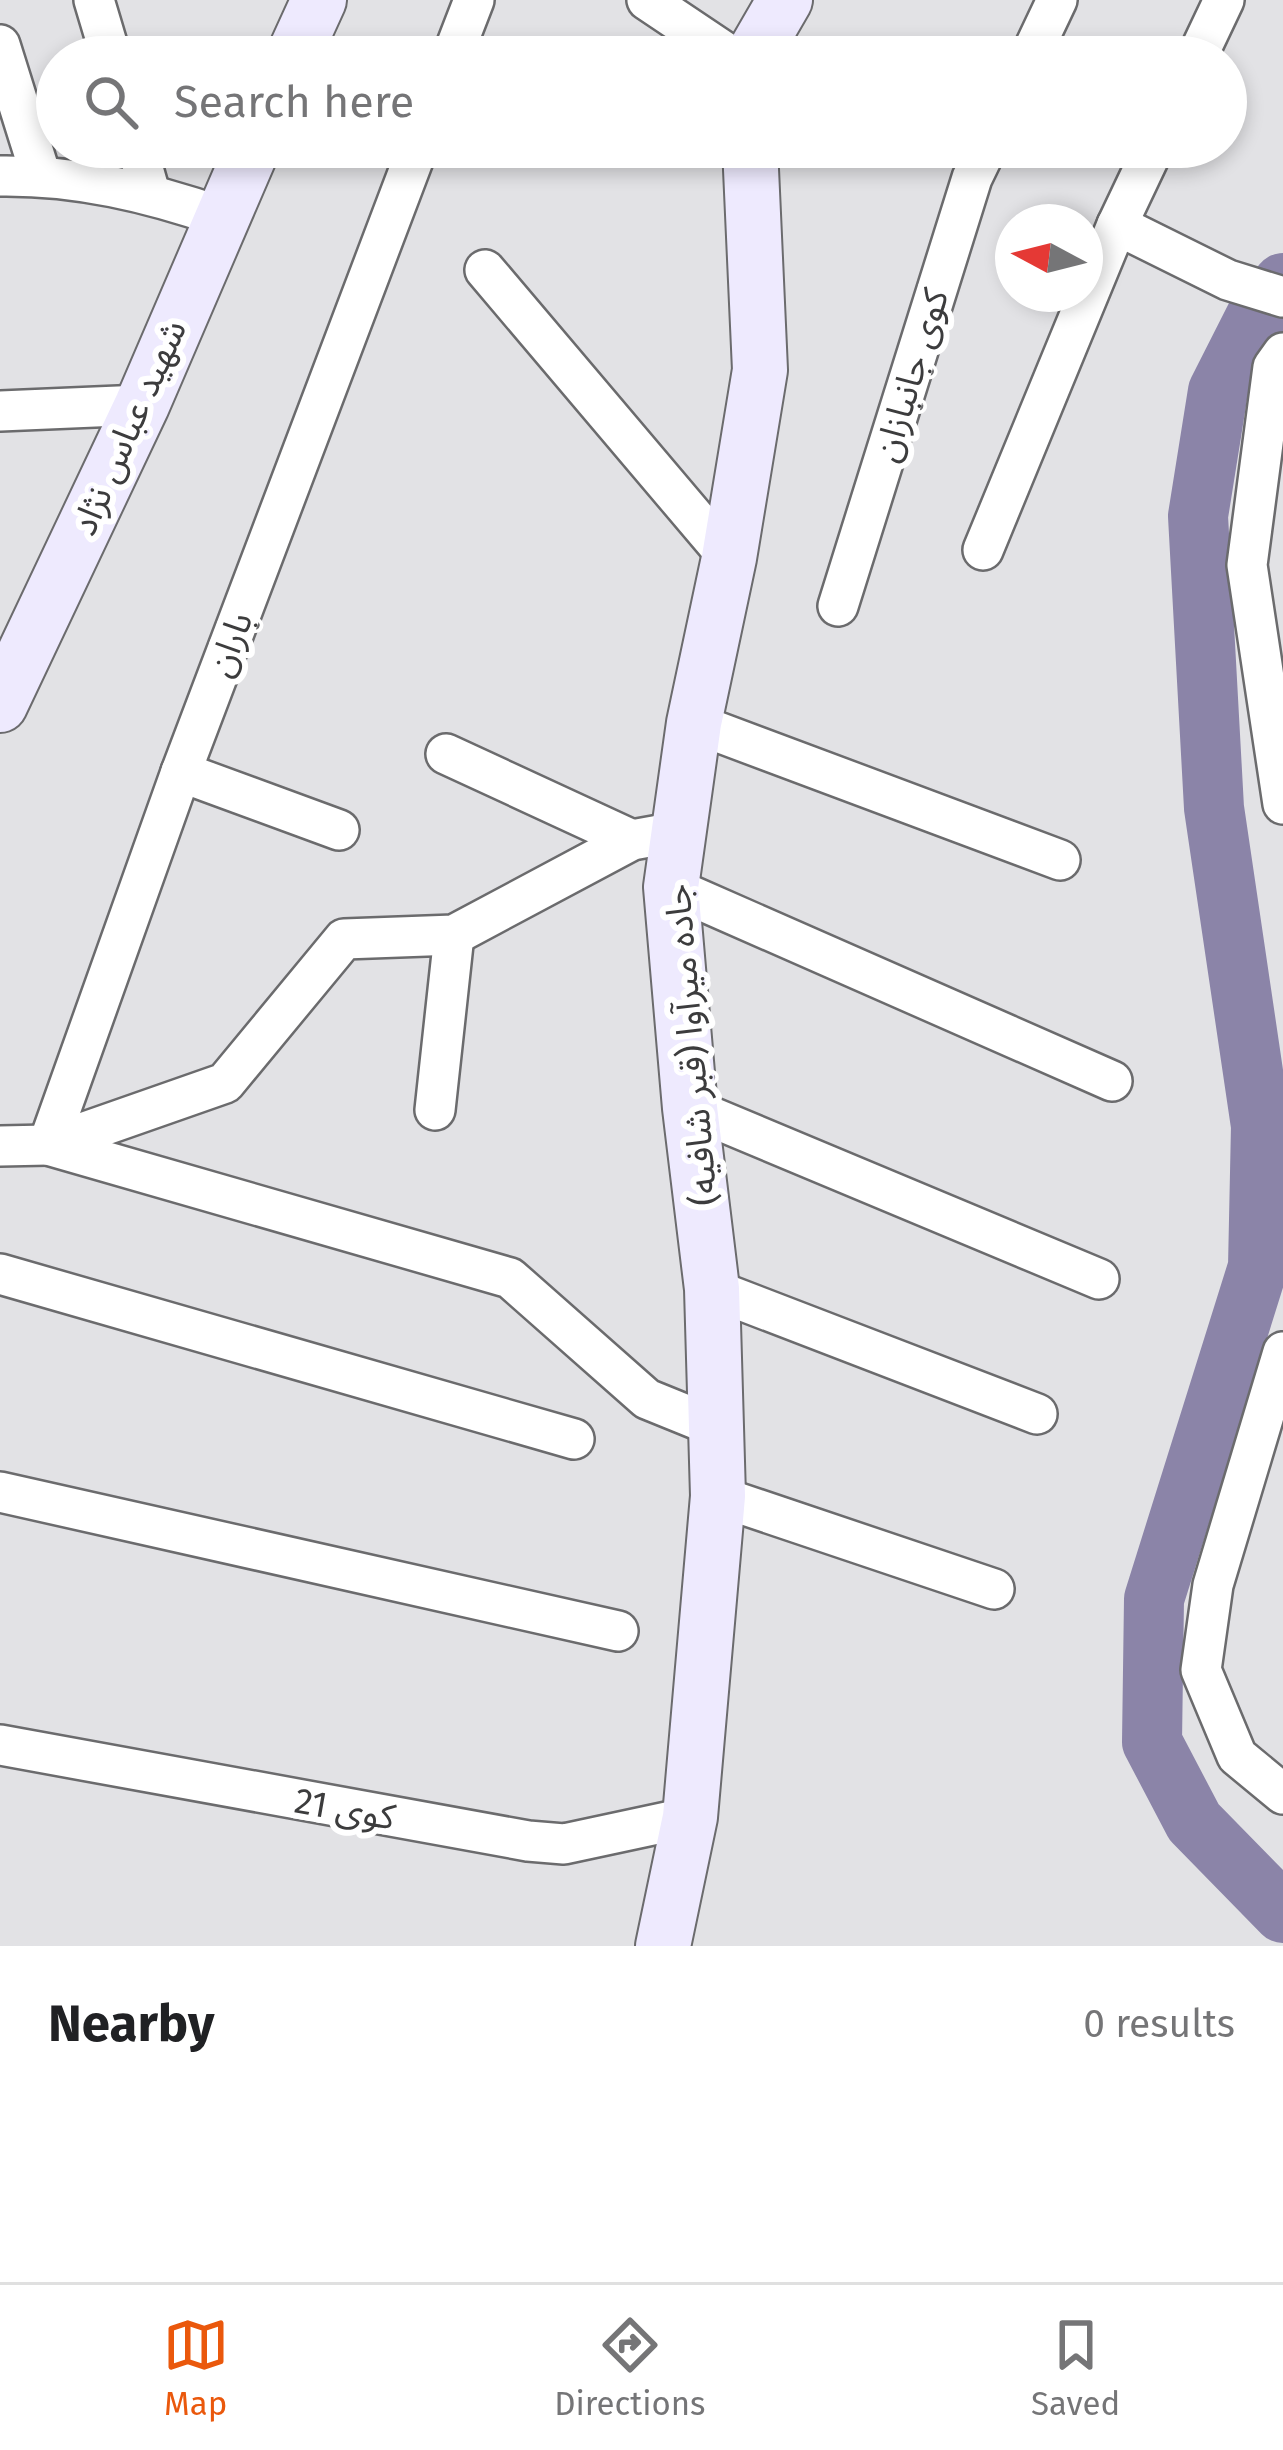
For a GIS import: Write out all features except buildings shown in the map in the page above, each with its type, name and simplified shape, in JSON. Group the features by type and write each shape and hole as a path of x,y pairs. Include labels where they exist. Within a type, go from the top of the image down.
{"street":[{"path":"94,0 105,36"},
{"path":"303,36 319,0"},
{"path":"460,36 473,0"},
{"path":"646,0 700,36"},
{"path":"764,36 785,0"},
{"path":"1040,36 1057,0"},
{"path":"1207,36 1224,0"},
{"path":"0,45 36,160"},
{"path":"38,168 41,176"},
{"path":"143,168 150,193"},
{"name":"شهید عباس نژاد","path":"4,684 142,405 243,168"},
{"name":"باران","path":"48,1145 181,772 410,168"},
{"name":"جاده میرآوا (قبر شافیه)","path":"663,1946 690,1817 718,1496 712,1289 671,887 657,836 694,723 730,558 760,370 751,168"},
{"name":"کوی جانبازان","path":"838,606 977,168"},
{"path":"983,550 1144,168"},
{"path":"0,176 41,176 150,193 221,217"},
{"path":"1117,225 1228,280 1283,297"},
{"path":"485,270 730,558"},
{"path":"1283,353 1273,367 1265,566 1283,803"},
{"path":"0,411 142,405"},
{"path":"694,723 1060,860"},
{"path":"446,754 657,836"},
{"path":"181,772 339,830"},
{"path":"48,1145 225,1083 344,939 454,935 657,836"},
{"path":"671,887 1112,1082"},
{"path":"435,1110 454,935"},
{"path":"690,1108 1099,1279"},
{"path":"0,1145 48,1145 510,1279 647,1399 716,1427"},
{"path":"0,1274 574,1439"},
{"path":"712,1289 1037,1414"},
{"path":"1283,1352 1213,1585 1201,1670 1237,1756 1283,1794"},
{"path":"0,1492 619,1631"},
{"path":"718,1496 994,1589"},
{"name":"کوی 21","path":"0,1745 528,1841 564,1844 690,1817"}],"waterway":[{"path":"1283,283 1255,318 1218,391 1198,516 1214,808 1261,1126 1258,1267 1154,1599 1152,1742 1194,1822 1283,1913"}]}
